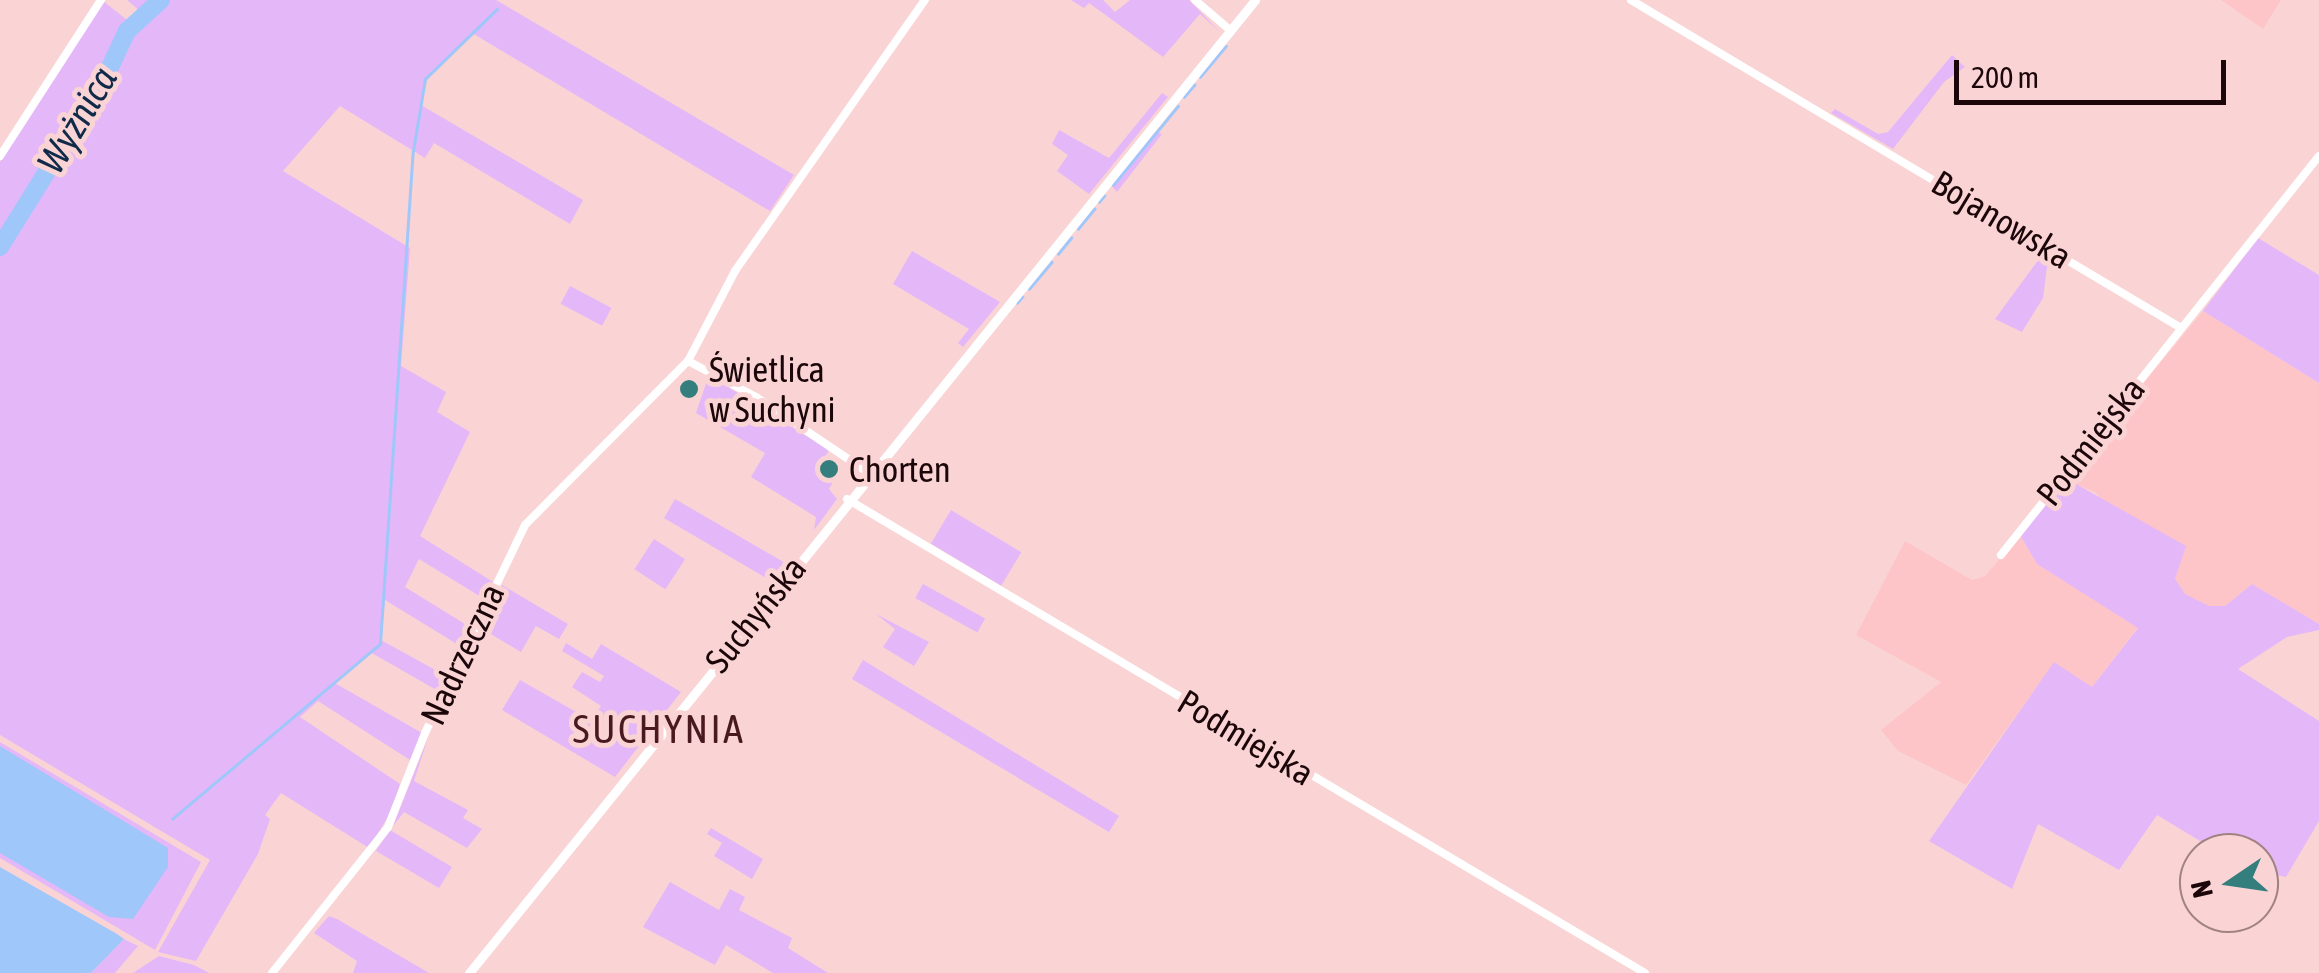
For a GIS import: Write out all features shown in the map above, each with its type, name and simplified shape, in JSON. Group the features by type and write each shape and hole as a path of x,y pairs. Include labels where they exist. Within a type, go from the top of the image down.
{"street":[{"path":"0,156 101,0"},
{"name":"Nadrzeczna","path":"272,973 388,827 425,733 525,525 688,361 712,308 926,0"},
{"path":"1195,0 1230,30 1254,0"},
{"name":"Bojanowska","path":"1631,0 2181,328"},
{"name":"Suchyńska","path":"468,973 868,473 1230,30"},
{"path":"2181,328 2319,156"},
{"name":"Podmiejska","path":"2001,555 2181,328"},
{"path":"688,361 756,397 868,473"},
{"name":"Podmiejska","path":"848,499 1645,973"}],"shaded area":[{"path":"127,0 496,0 794,175 770,211 472,33 425,78 421,105 583,200 570,224 434,143 425,158 340,106 283,171 410,248 401,366 446,392 437,412 470,432 420,536 493,582 486,600 419,559 405,587 473,629 465,649 385,600 381,640 448,677 440,692 370,652 333,682 422,733 410,760 318,701 300,717 400,784 392,810 369,848 281,793 265,815 270,819 258,854 196,961 158,952 210,860 0,735 0,162 103,1 131,23 142,13"},
{"path":"1071,0 1103,0 1115,12 1130,0 1189,0 1220,32 1200,14 1163,57 1089,3 1084,8"},
{"path":"2221,0 2281,0 2263,29"},
{"path":"1952,55 1965,67 1944,82 1893,149 1831,113 1835,109 1878,134 1888,132"},
{"path":"1162,93 1168,97 1089,194 1057,171 1068,155 1052,144 1059,130 1109,158"},
{"path":"1154,131 1162,134 1117,192 1110,184"},
{"path":"2258,238 2319,275 2319,383 2203,311"},
{"path":"2047,248 2058,260 2047,267 2043,298 2022,332 1995,319"},
{"path":"912,251 1000,302 963,347 958,343 969,329 893,284"},
{"path":"570,286 611,308 602,326 561,304"},
{"path":"2203,311 2319,383 2319,624 2252,584 2225,606 2209,607 2185,594 2096,493 2076,484 2072,470"},
{"path":"709,375 829,450 817,471 833,482 829,489 837,499 814,530 816,517 751,477 765,453 696,413"},
{"path":"2076,484 2186,546 2175,579 2185,594 2209,606 2225,606 2252,584 2319,624 2319,630 2287,637 2238,669 2319,721 2319,821 2286,877 2279,875 2279,833 2187,833 2157,815 2119,870 2038,824 2012,889 1929,841 2054,662 2092,687 2138,628 2037,564 2020,535 2056,489"},
{"path":"675,499 787,564 773,582 664,518"},
{"path":"951,510 1021,552 1001,586 931,543"},
{"path":"2020,535 2037,564 2138,627 2092,687 2054,663 1966,785 1898,751 1881,730 1941,682 1856,635 1905,541 1972,580 1985,576"},
{"path":"654,539 685,559 665,589 634,569"},
{"path":"923,584 985,618 977,632 915,598"},
{"path":"502,585 568,624 559,639 536,626 521,652 484,630 462,678"},
{"path":"876,614 929,642 914,666 883,647 895,629"},
{"path":"566,643 592,659 601,644 681,692 615,777 502,710 520,680 592,721 601,706 572,687 582,672 600,682 604,676 562,651"},
{"path":"863,660 1119,816 1109,832 852,679"},
{"path":"428,738 414,781 468,810 463,818 482,829 467,848 404,812 393,826"},
{"path":"0,742 201,862 155,950 0,858"},
{"path":"711,828 763,859 752,879 714,856 722,843 707,834"},
{"path":"390,830 452,867 439,888 376,851 357,879"},
{"path":"670,882 719,910 730,889 745,897 739,910 792,938 788,948 828,973 773,973 726,945 715,965 643,927"},
{"path":"329,916 429,973 353,973 357,961 314,933"},
{"path":"124,939 138,946 115,973 91,973"},
{"path":"159,956 194,965 209,973 133,973"}],"water":[{"path":"0,746 168,848 168,867 133,919 109,917 0,853"},
{"path":"0,867 124,939 91,973 0,973"}],"waterway":[{"name":"Wyżnica","path":"0,247 104,80 127,31 161,0"},
{"path":"172,819 380,644 413,151 425,79 497,9"},
{"path":"1200,77 1226,46"},
{"path":"1184,97 1194,85"},
{"path":"1113,185 1178,106"},
{"path":"1099,202 1104,196"},
{"path":"1078,229 1094,209"},
{"path":"1058,254 1071,238"},
{"path":"1029,289 1052,262"},
{"path":"1017,303 1022,297"}],"place":[{"name":"Świetlica w Suchyni","path":"689,389"},
{"name":"Chorten","path":"829,469"}],"district":[{"name":"SUCHYNIA","path":"659,729"}]}
